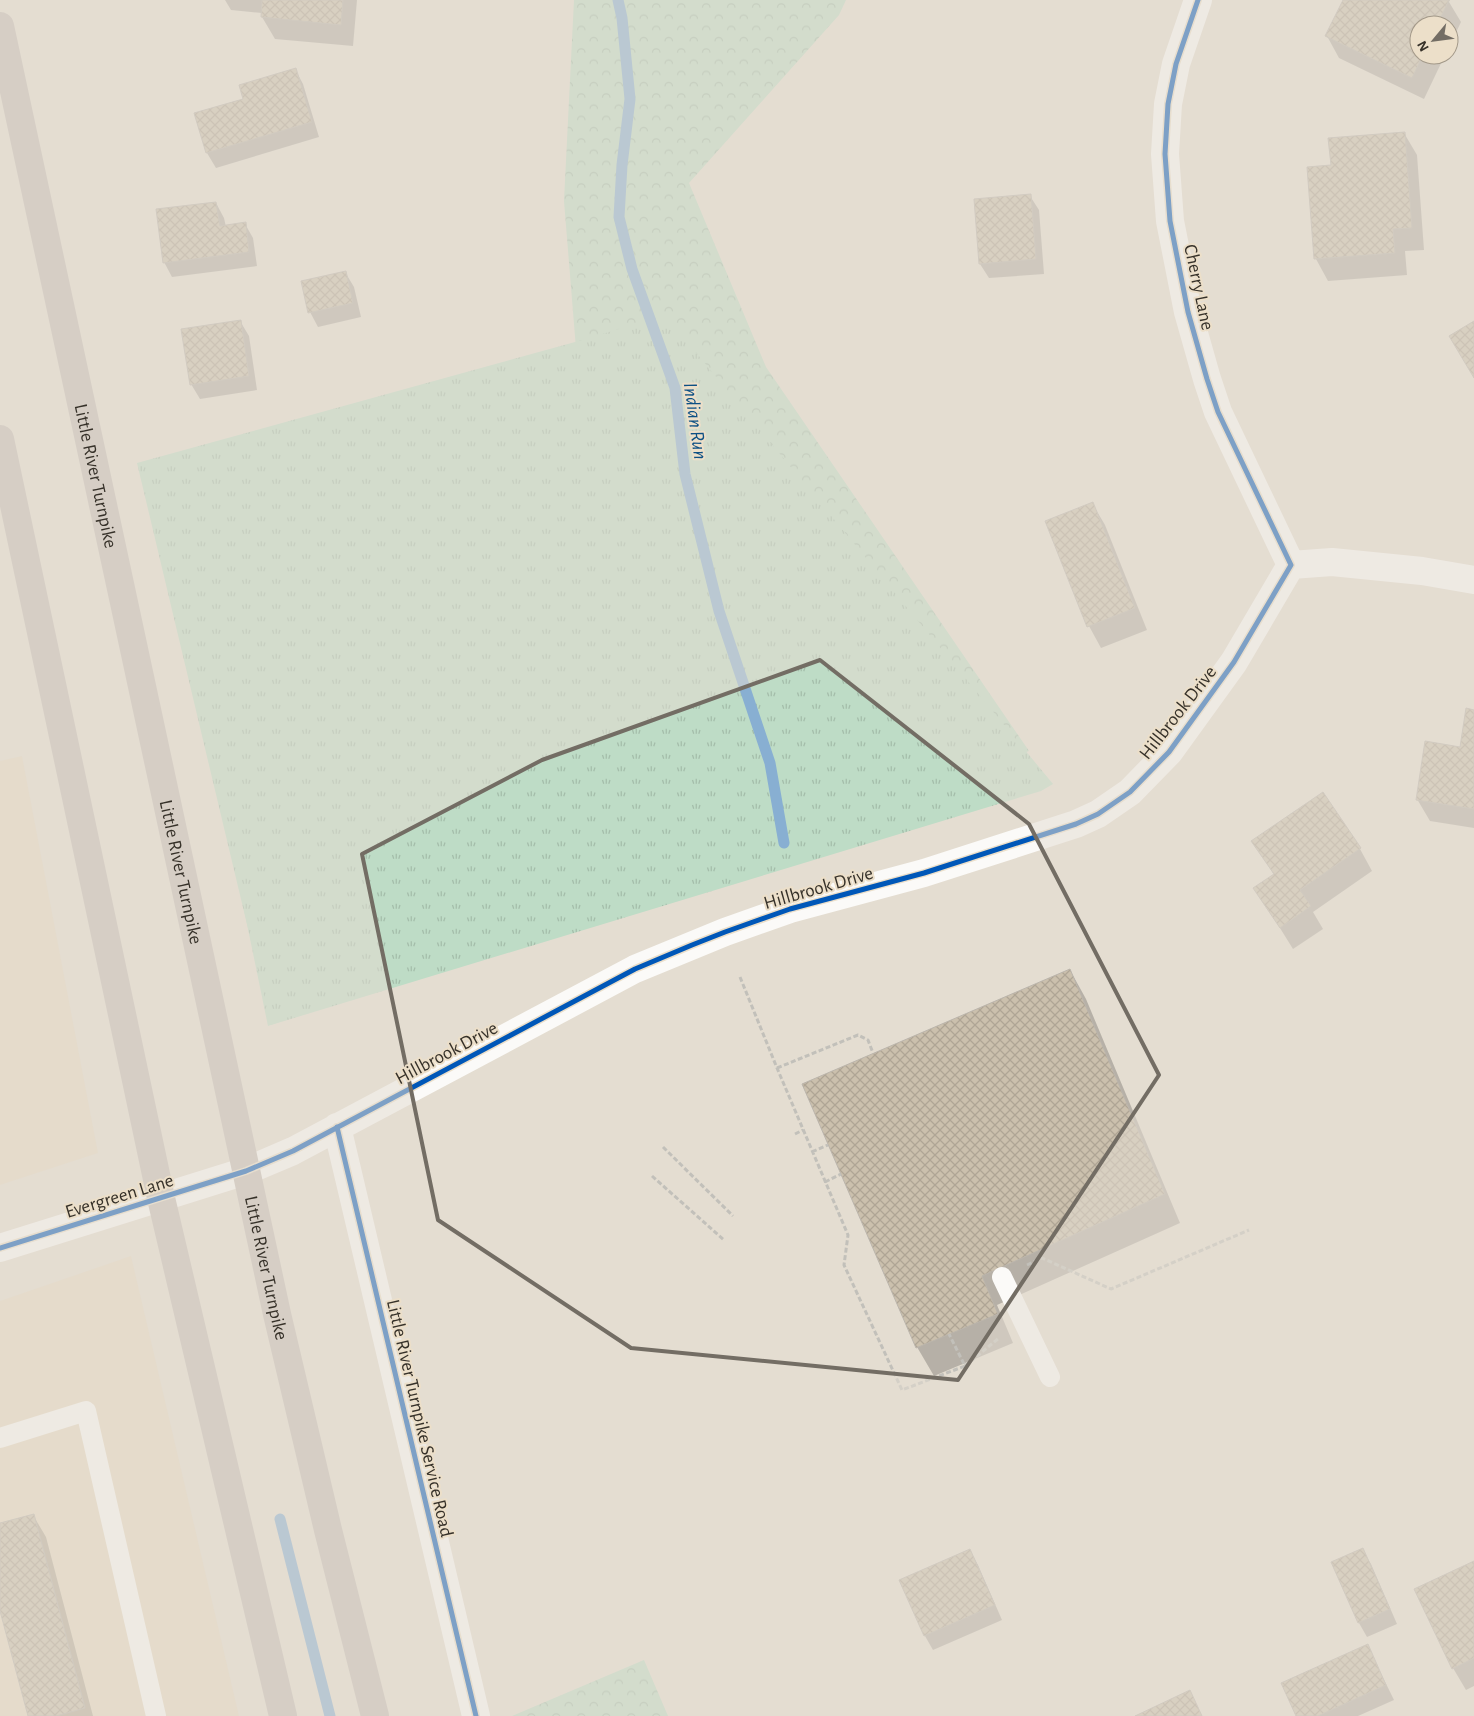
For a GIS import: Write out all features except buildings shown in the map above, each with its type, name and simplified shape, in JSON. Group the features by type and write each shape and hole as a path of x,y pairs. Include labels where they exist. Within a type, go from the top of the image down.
{"main road":[{"name":"Little River Turnpike","path":"0,26 277,1314 328,1530 375,1716"},
{"path":"0,439 161,1198 284,1716"}],"street":[{"name":"Cherry Lane","path":"1198,0 1176,64 1168,104 1165,154 1170,220 1188,312 1218,412 1292,565"},
{"path":"1292,565 1332,562 1422,571 1474,580"},
{"name":"Hillbrook Drive","path":"246,1171 293,1150 635,969 700,942 790,909 924,873 1076,824 1098,814 1130,792 1169,752 1234,662 1292,565"},
{"name":"Little River Turnpike Service Road","path":"337,1127 476,1716"},
{"name":"Evergreen Lane","path":"0,1248 246,1171"}],"lane":[{"path":"1002,1277 1050,1377"},
{"path":"0,1438 86,1411 156,1716"}],"path":[{"path":"740,978 824,1182 848,1235 844,1265 902,1390 965,1366 1002,1336"},
{"path":"777,1068 858,1034 868,1040 874,1053"},
{"path":"795,1134 803,1130"},
{"path":"812,1152 828,1145"},
{"path":"663,1147 733,1216"},
{"path":"824,1182 842,1174"},
{"path":"652,1176 724,1240"},
{"path":"1002,1277 1042,1258 1111,1290 1249,1230"},
{"path":"949,1334 965,1366"}],"highlighted area":[{"path":"820,660 1029,824 1159,1075 958,1380 631,1348 438,1220 362,854 542,760"}],"shaded area":[{"path":"22,756 98,1153 0,1185 0,761"},
{"path":"131,1256 239,1716 0,1716 0,1301"}],"green space":[{"path":"574,0 846,0 839,15 689,183 766,367 1029,751 268,1026 168,540 581,410 564,201"},
{"path":"665,315 1053,784 1041,791 271,1025 137,463 586,339"},
{"path":"644,1660 668,1716 512,1716"}],"waterway":[{"name":"Indian Run","path":"618,0 622,18 630,99 622,165 619,217 632,269 675,388 685,474 719,611 770,763 784,843"},
{"path":"280,1519 330,1716"}],"cycle path":[{"path":"0,1248 246,1171 293,1151 635,969 692,945 790,909 924,873 1076,824 1098,814 1130,792 1169,752 1234,662 1291,565 1218,412 1188,312 1170,221 1165,154 1168,104 1176,64 1198,0"},
{"path":"337,1127 476,1716"}]}
